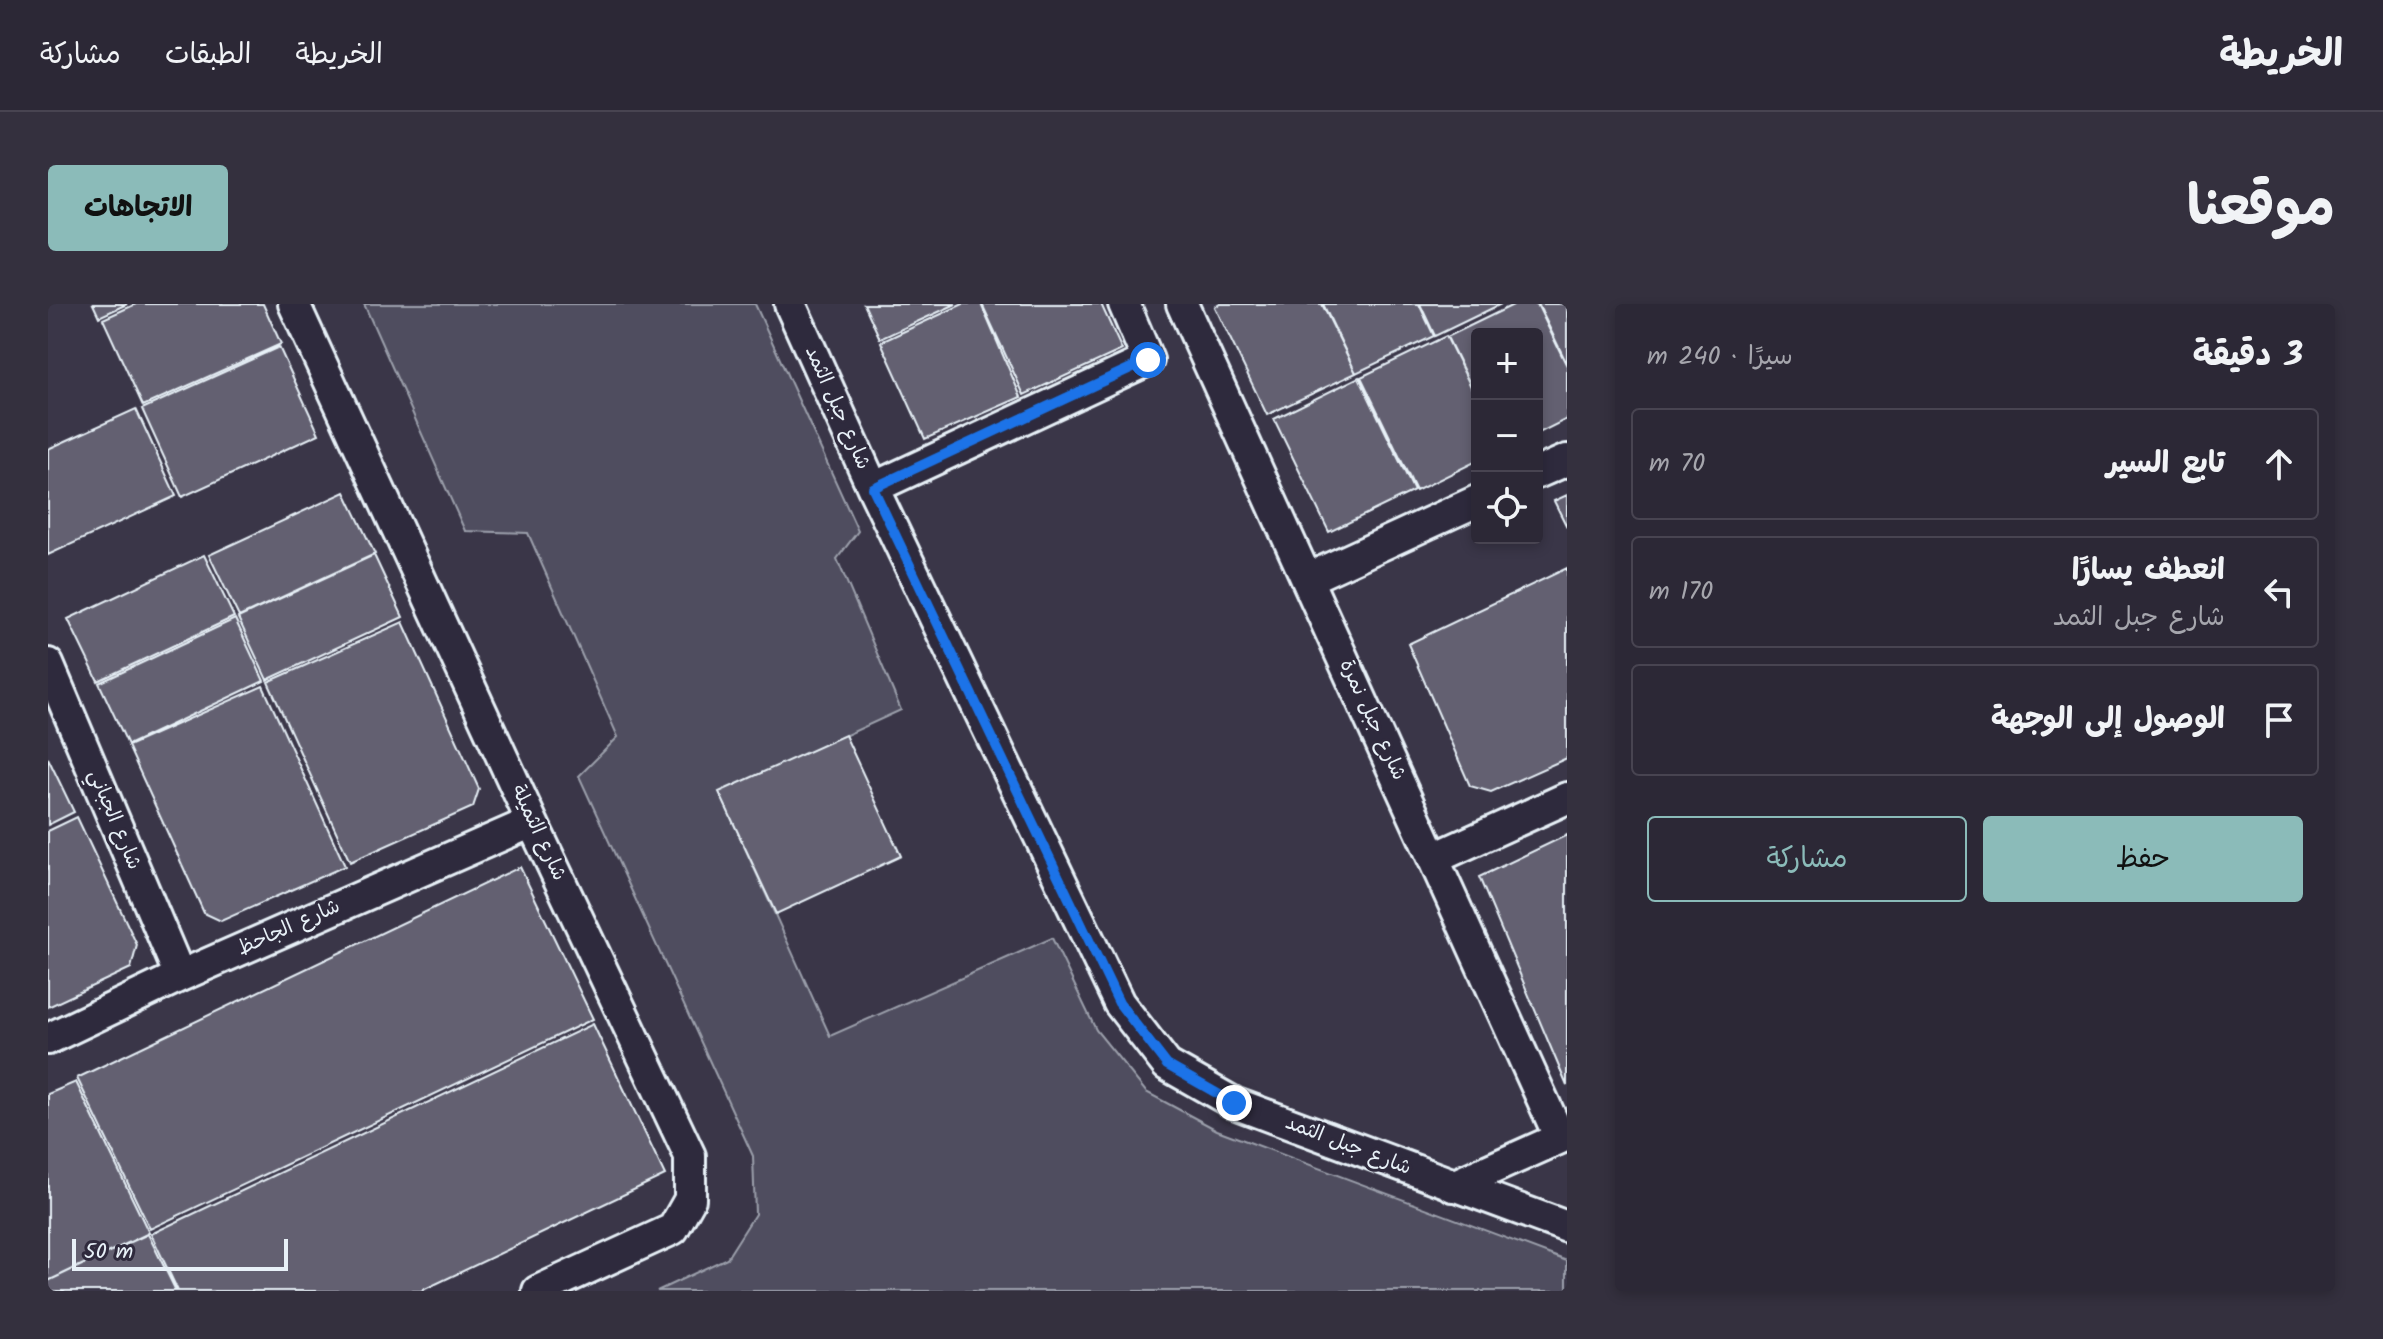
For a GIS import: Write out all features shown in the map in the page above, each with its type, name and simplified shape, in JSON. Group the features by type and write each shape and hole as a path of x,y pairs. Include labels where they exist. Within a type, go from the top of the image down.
{"street":[{"name":"شارع الثميلة","path":"294,304 532,822 690,1156 690,1199 673,1229 538,1291"},
{"name":"شارع جبل الثمد","path":"790,304 873,488 1119,1003 1167,1065 1234,1103 1567,1227"},
{"path":"873,488 1148,360 1124,304"},
{"name":"شارع جبل نمرة","path":"1182,304 1564,1136"},
{"path":"1539,472 1567,460"},
{"path":"1307,579 1471,504"},
{"name":"شارع الجباني","path":"48,664 180,976"},
{"path":"1435,858 1567,798"},
{"name":"شارع الجاحظ","path":"48,1039 180,976 532,822"},
{"path":"1453,1186 1564,1136"}],"shaded area":[{"path":"364,304 755,304 858,531 837,559 901,710 720,793 830,1036 1052,938 1096,1030 1146,1092 1217,1130 1567,1261 1567,1291 657,1291 727,1258 755,1214 753,1156 579,776 618,737 528,533 465,531"}],"building":[{"path":"93,304 127,304 99,317"},
{"path":"136,304 263,304 281,344 143,406 103,319"},
{"path":"864,304 956,304 880,339"},
{"path":"963,304 981,304 1021,397 925,439 881,342"},
{"path":"982,304 1101,304 1122,350 1024,395"},
{"path":"1220,304 1322,304 1356,373 1267,415 1215,307"},
{"path":"1323,304 1419,304 1434,336 1356,373"},
{"path":"1420,304 1501,304 1435,336"},
{"path":"1515,304 1537,304 1567,366 1567,419 1543,431 1543,328 1471,328 1471,386 1447,337"},
{"path":"1538,304 1567,304 1567,364"},
{"path":"1446,336 1471,387 1471,464 1416,491 1361,377"},
{"path":"279,347 319,434 182,497 142,409"},
{"path":"1359,377 1414,491 1329,532 1274,419"},
{"path":"136,409 176,496 48,555 48,449"},
{"path":"345,492 375,554 239,617 209,555"},
{"path":"1567,495 1567,527 1554,501"},
{"path":"204,555 234,617 98,681 68,619"},
{"path":"374,555 403,617 267,680 238,618"},
{"path":"1567,568 1567,758 1491,792 1470,786 1408,644"},
{"path":"235,619 264,681 128,745 99,683"},
{"path":"403,622 479,789 473,807 350,862 268,682"},
{"path":"263,686 345,866 221,921 204,913 128,746"},
{"path":"845,735 901,856 776,914 719,792"},
{"path":"48,758 74,812 48,825"},
{"path":"77,817 137,945 131,968 48,1007 48,831"},
{"path":"1567,835 1567,1086 1479,877"},
{"path":"520,867 593,1019 150,1229 77,1078"},
{"path":"593,1024 665,1175 421,1291 178,1291 151,1234"},
{"path":"76,1082 149,1233 48,1281 48,1094"},
{"path":"148,1234 176,1291 48,1291 48,1281"}],"route":[{"path":"1148,360 873,488 1119,1003 1167,1065 1234,1103"}]}
